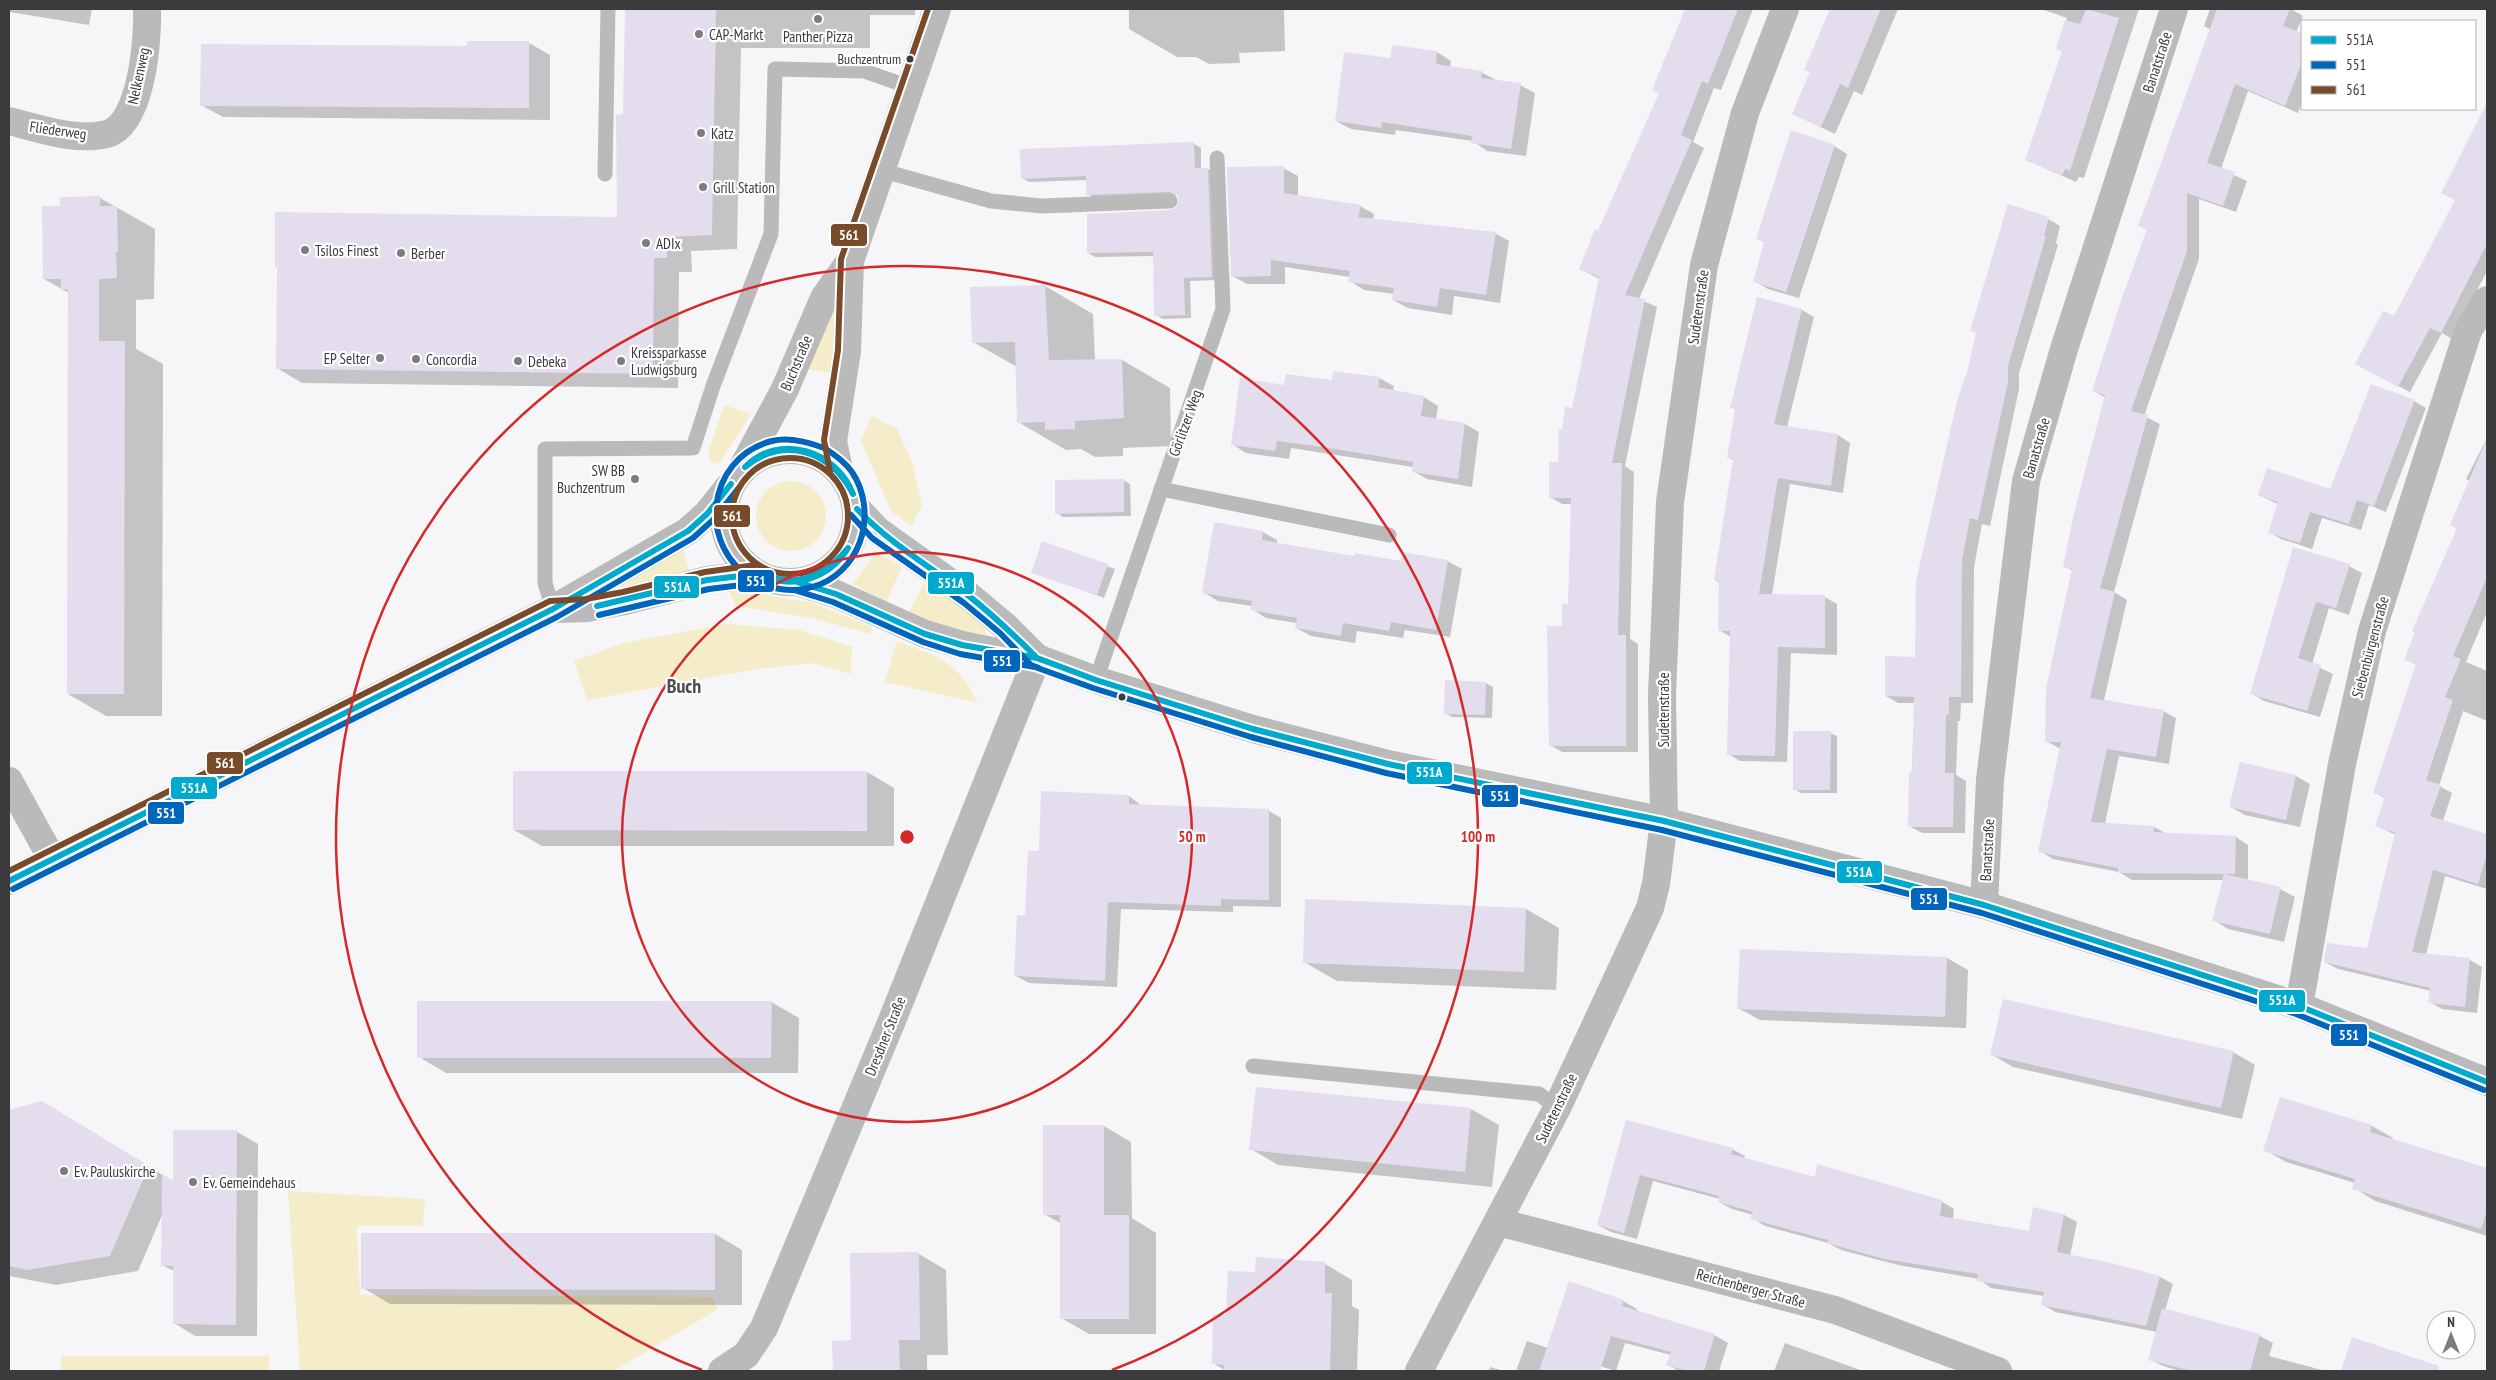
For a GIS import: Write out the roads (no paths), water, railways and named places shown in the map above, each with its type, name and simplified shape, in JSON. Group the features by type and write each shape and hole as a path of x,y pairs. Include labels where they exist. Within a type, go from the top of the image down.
{"street":[{"name":"Nelkenweg","path":"108,134 124,120 134,105 144,59 147,9"},
{"name":"Buchstraße","path":"839,470 833,441 847,350 850,261 937,9"},
{"name":"Sudetenstraße","path":"1419,1371 1557,1108 1650,908 1656,884 1664,821 1662,695 1670,502 1703,275 1745,113 1785,9"},
{"name":"Banatstraße","path":"1984,905 1990,780 2026,481 2064,349 2174,9"},
{"name":"Fliederweg","path":"9,121 68,134 108,134"},
{"name":"Buchstraße","path":"737,476 785,389 824,298 850,261"},
{"name":"Siebenbürgenstraße","path":"2299,1006 2342,764 2372,631 2468,331 2487,300"},
{"path":"9,881 552,609 688,531 707,514 737,476 760,456 780,450 800,450 821,456 839,470 851,488 857,508 856,530 847,550 834,566 817,577 797,582"},
{"path":"737,476 724,504 725,531 729,544 741,561 757,574 776,581 797,582 836,594 925,634 962,645 1036,658 1096,680 1253,729 1388,764 1664,821 1984,905 2299,1006 2487,1082"},
{"path":"857,508 878,531 969,596 1006,627 1036,658"},
{"path":"552,609 587,608 625,601 707,580 757,574"},
{"name":"Dresdner Straße","path":"722,1371 746,1363 768,1319 897,1007 1036,658"},
{"path":"9,781 52,859"},
{"name":"Reichenberger Straße","path":"1498,1222 1834,1310 1998,1371"}],"lane":[{"path":"605,174 608,9"},
{"path":"552,609 545,583 545,449 692,448 713,386 771,234 775,69 864,71 910,86"},
{"name":"Görlitzer Weg","path":"1096,680 1161,489 1200,382 1223,309 1217,158"},
{"path":"880,170 991,201 1042,206 1170,201"},
{"path":"1161,489 1388,535"},
{"path":"1253,1066 1539,1094 1557,1108"}],"place":[{"name":"Panther Pizza","path":"818,19"},
{"name":"CAP-Markt","path":"699,34"},
{"name":"Buchzentrum","path":"910,59"},
{"name":"Katz","path":"701,133"},
{"name":"Grill Station","path":"703,187"},
{"name":"ADIx","path":"646,243"},
{"name":"Tsilos Finest","path":"305,250"},
{"name":"Berber","path":"401,253"},
{"name":"EP Selter","path":"380,358"},
{"name":"Concordia","path":"416,359"},
{"name":"Debeka","path":"518,361"},
{"name":"Kreissparkasse Ludwigsburg","path":"621,361"},
{"name":"SW BB Buchzentrum","path":"635,479"},
{"name":"Ev. Pauluskirche","path":"64,1171"},
{"name":"Ev. Gemeindehaus","path":"193,1182"}],"district":[{"name":"Buch","path":"684,686"}]}
